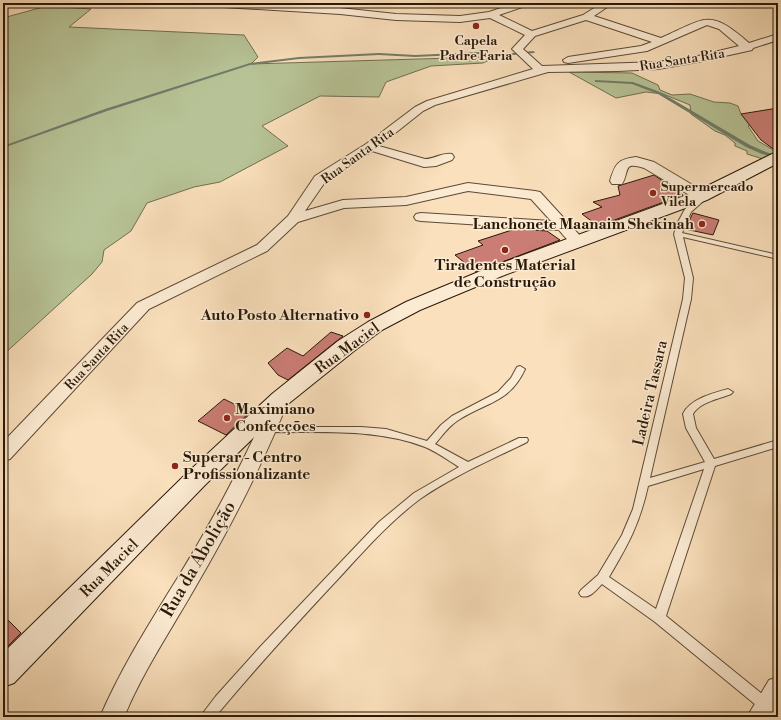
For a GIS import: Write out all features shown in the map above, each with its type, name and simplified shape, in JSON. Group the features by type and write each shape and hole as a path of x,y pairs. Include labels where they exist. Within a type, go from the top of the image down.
{"main road":[{"name":"Rua Maciel","path":"3,673 196,479 280,399 346,346 375,326 413,306 496,272 571,234 704,195 776,160"}],"street":[{"path":"207,3 444,19 476,18 491,15 522,3"},
{"path":"534,65 517,49 531,34 586,17 608,3"},
{"path":"491,15 531,34"},
{"path":"586,17 662,42"},
{"path":"556,67 553,64 643,49 710,21 718,23 748,48"},
{"name":"Rua Santa Rita","path":"3,454 144,306 262,248 293,219 320,179 370,147 419,109 431,103 531,74 534,65 564,69 622,68 671,64 748,48 778,37"},
{"path":"370,147 424,163 439,161 448,157"},
{"path":"617,181 620,168 627,162 636,161 649,165 704,195"},
{"path":"293,219 343,204 406,201 468,187 535,194 571,234"},
{"path":"421,217 571,234"},
{"name":"Rua da Abolição","path":"112,717 131,675 214,535 256,457 280,399"}],"lane":[{"path":"704,195 688,211 678,234 778,257"},
{"name":"Ladeira Tassara","path":"585,593 602,578 627,536 638,509 687,299 689,278 678,234"},
{"path":"429,445 442,429 455,419 491,401 507,390 516,380 520,369"},
{"path":"659,618 711,463 691,425 688,418 689,412 691,408 696,405 728,392"},
{"path":"268,429 361,430 386,432 429,445 468,468"},
{"path":"207,717 257,658 359,549 404,506 432,486 523,440"},
{"path":"644,484 778,443"},
{"path":"602,578 659,618 768,704"}],"green space":[{"path":"47,6 91,9 69,27 244,35 258,57 251,64 486,57 491,59 483,63 431,66 386,82 379,97 320,96 262,126 288,146 220,182 194,187 147,203 131,231 104,250 102,262 92,274 3,355 3,18"},
{"path":"569,72 632,73 658,85 660,90 672,95 690,94 714,102 730,103 738,106 741,114 755,124 748,126 758,141 777,152 763,159 747,154 747,151 735,146 735,143 725,135 715,131 691,114 690,105 663,94 646,92 616,98"}],"building":[{"path":"778,108 778,151 776,151 761,140 741,114"},
{"path":"654,175 683,195 598,226 582,214 602,207 593,202 620,195 618,186"},
{"name":"Lanchonete Maanaim Shekinah","path":"693,213 719,220 713,235 685,229"},
{"name":"Tiradentes Material de Construção","path":"515,229 547,231 560,240 476,272 455,255 483,245 478,241"},
{"path":"331,332 343,336 288,380 278,375 268,363 287,348 303,356"},
{"name":"Maximiano Confecções","path":"224,399 250,412 226,435 198,421"},
{"path":"3,615 21,633 3,651"}],"waterway":[{"path":"3,147 106,110 250,64 299,58 379,54 415,56 480,53 502,55 533,52"},
{"path":"596,81 633,83 659,93 748,146 778,157"}],"place":[{"name":"Capela Padre Faria","path":"476,26"},
{"name":"Supermercado Vilela","path":"653,193"},
{"name":"Lanchonete Maanaim Shekinah","path":"702,224"},
{"name":"Tiradentes Material de Construção","path":"505,250"},
{"name":"Auto Posto Alternativo","path":"367,315"},
{"name":"Maximiano Confecções","path":"227,418"},
{"name":"Superar - Centro Profissionalizante","path":"175,466"}]}
